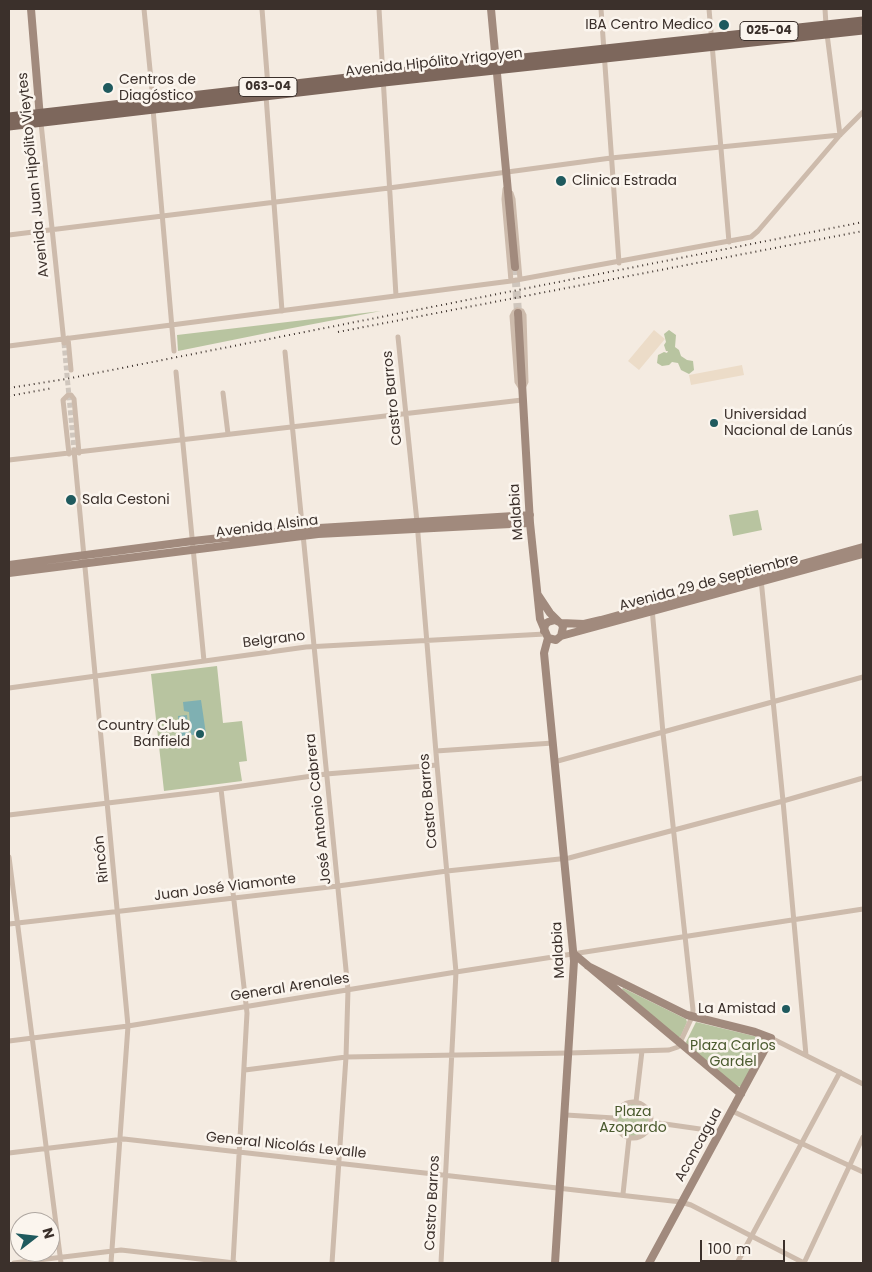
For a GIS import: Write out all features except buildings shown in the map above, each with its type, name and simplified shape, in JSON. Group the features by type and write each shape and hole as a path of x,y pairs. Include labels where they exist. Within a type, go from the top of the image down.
{"main road":[{"name":"Avenida Juan Hipólito Vieytes","path":"31,9 40,118"},
{"path":"491,9 515,267"},
{"name":"Avenida Hipólito Yrigoyen","path":"826,30 863,21"},
{"name":"Avenida Hipólito Yrigoyen","path":"153,105 268,87 383,78 826,30 863,30"},
{"name":"Avenida Hipólito Yrigoyen","path":"9,126 40,118 153,105 266,96 383,78"},
{"name":"Avenida Hipólito Yrigoyen","path":"9,117 40,118"},
{"name":"Malabia","path":"518,313 530,519 540,619 545,634 544,653 552,743 574,954 566,1114 555,1263"},
{"name":"Avenida Alsina","path":"9,566 84,559 303,532 530,519"},
{"name":"Avenida 29 de Septiembre","path":"561,636 863,548"},
{"name":"Avenida 29 de Septiembre","path":"761,579 863,554"},
{"name":"Avenida Alsina","path":"9,573 84,559"},
{"path":"538,593 543,603 559,622 564,630 556,640 545,634 544,628 548,622 555,620 559,622"},
{"name":"Avenida 29 de Septiembre","path":"559,622 591,623 652,609"},
{"path":"574,954 741,1094"},
{"path":"588,966 692,1017 756,1032 772,1038"},
{"name":"Aconcagua","path":"649,1263 772,1038"}],"street":[{"path":"144,9 174,351"},
{"path":"262,9 268,87"},
{"path":"379,9 396,296"},
{"path":"600,9 619,263"},
{"path":"709,9 729,242"},
{"path":"825,9 840,135"},
{"path":"266,96 282,311"},
{"path":"9,346 511,281 619,263 729,242 755,235 840,135 863,112"},
{"name":"Avenida Juan Hipólito Vieytes","path":"40,118 51,229 65,340 71,370"},
{"path":"9,235 389,188 611,158 840,135"},
{"path":"506,182 513,199 520,279"},
{"path":"506,182 504,200 511,281"},
{"name":"Malabia","path":"517,310 522,311 524,315 526,382 522,390 517,382 512,316 517,310"},
{"name":"Castro Barros","path":"398,337 417,525 456,972 442,1263"},
{"name":"José Antonio Cabrera","path":"285,352 348,990 346,1057 332,1263"},
{"path":"176,372 184,439 204,661"},
{"path":"223,393 228,434"},
{"path":"68,395 74,398 74,453 64,400 68,395"},
{"path":"9,460 522,400"},
{"name":"Rincón","path":"74,453 128,1026 111,1263"},
{"path":"761,579 806,1055"},
{"path":"245,1070 346,1057 642,1051 673,1049 681,1044 693,1010 663,733 652,609"},
{"name":"Belgrano","path":"9,688 315,646 545,634"},
{"path":"554,762 863,677"},
{"path":"436,751 552,743"},
{"path":"9,815 108,804 326,774 437,765"},
{"name":"Juan José Viamonte","path":"9,924 233,899 447,871 564,859 863,778"},
{"path":"60,1260 121,1250 234,1263 245,1070 246,1007 220,789"},
{"path":"9,857 54,1212"},
{"name":"General Arenales","path":"9,1041 128,1026 456,972 863,909"},
{"path":"772,1038 863,1084"},
{"path":"636,1102 642,1051"},
{"path":"738,1263 840,1072"},
{"path":"636,1102 648,1110 651,1122 648,1130 642,1136 629,1138 618,1131 614,1118 620,1106 636,1102"},
{"path":"732,1111 863,1172"},
{"path":"566,1114 614,1118"},
{"path":"651,1122 721,1132"},
{"path":"804,1263 863,1137"},
{"path":"623,1194 629,1138"},
{"name":"General Nicolás Levalle","path":"9,1153 120,1139 681,1202 691,1205 804,1263"},
{"path":"14,1263 29,1262"}],"green space":[{"path":"381,311 277,331 178,351 177,335"},
{"path":"669,330 676,335 675,347 679,350 681,356 693,361 694,370 689,374 681,370 678,363 672,362 669,365 662,366 657,363 658,355 668,351 666,351 664,345 666,342 664,334"},
{"path":"758,510 762,530 733,536 729,515"},
{"name":"Country Club Banfield","path":"217,666 223,723 242,721 247,761 239,762 242,781 164,791 151,674"},
{"path":"623,988 686,1019 687,1022 681,1036 678,1038"},
{"name":"Plaza Carlos Gardel","path":"696,1022 762,1038 764,1044 742,1086 737,1087 687,1045 686,1042"},
{"name":"Plaza Azopardo","path":"633,1104 639,1105 644,1109 648,1114 648,1126 644,1131 639,1135 633,1136 627,1135 622,1131 618,1126 617,1120 618,1114 622,1109 627,1105"}],"shaded area":[{"path":"654,330 665,339 639,370 628,361"},
{"path":"742,365 744,375 691,385 689,375"}],"water":[{"path":"201,700 206,734 191,735 189,712 184,711 183,702"},
{"path":"187,715 189,736 181,737 178,716"}],"tunnel":[{"path":"515,267 518,313"},
{"path":"64,343 74,450"}],"railway":[{"path":"9,388 66,379 863,222"},
{"path":"338,332 863,231"},
{"path":"9,396 53,388"}],"place":[{"name":"IBA Centro Medico","path":"724,25"},
{"name":"Centros de Diagóstico","path":"108,88"},
{"name":"Clinica Estrada","path":"561,181"},
{"name":"Universidad Nacional de Lanús","path":"714,423"},
{"name":"Sala Cestoni","path":"71,500"},
{"name":"Country Club Banfield","path":"200,734"},
{"name":"La Amistad","path":"786,1009"}]}
